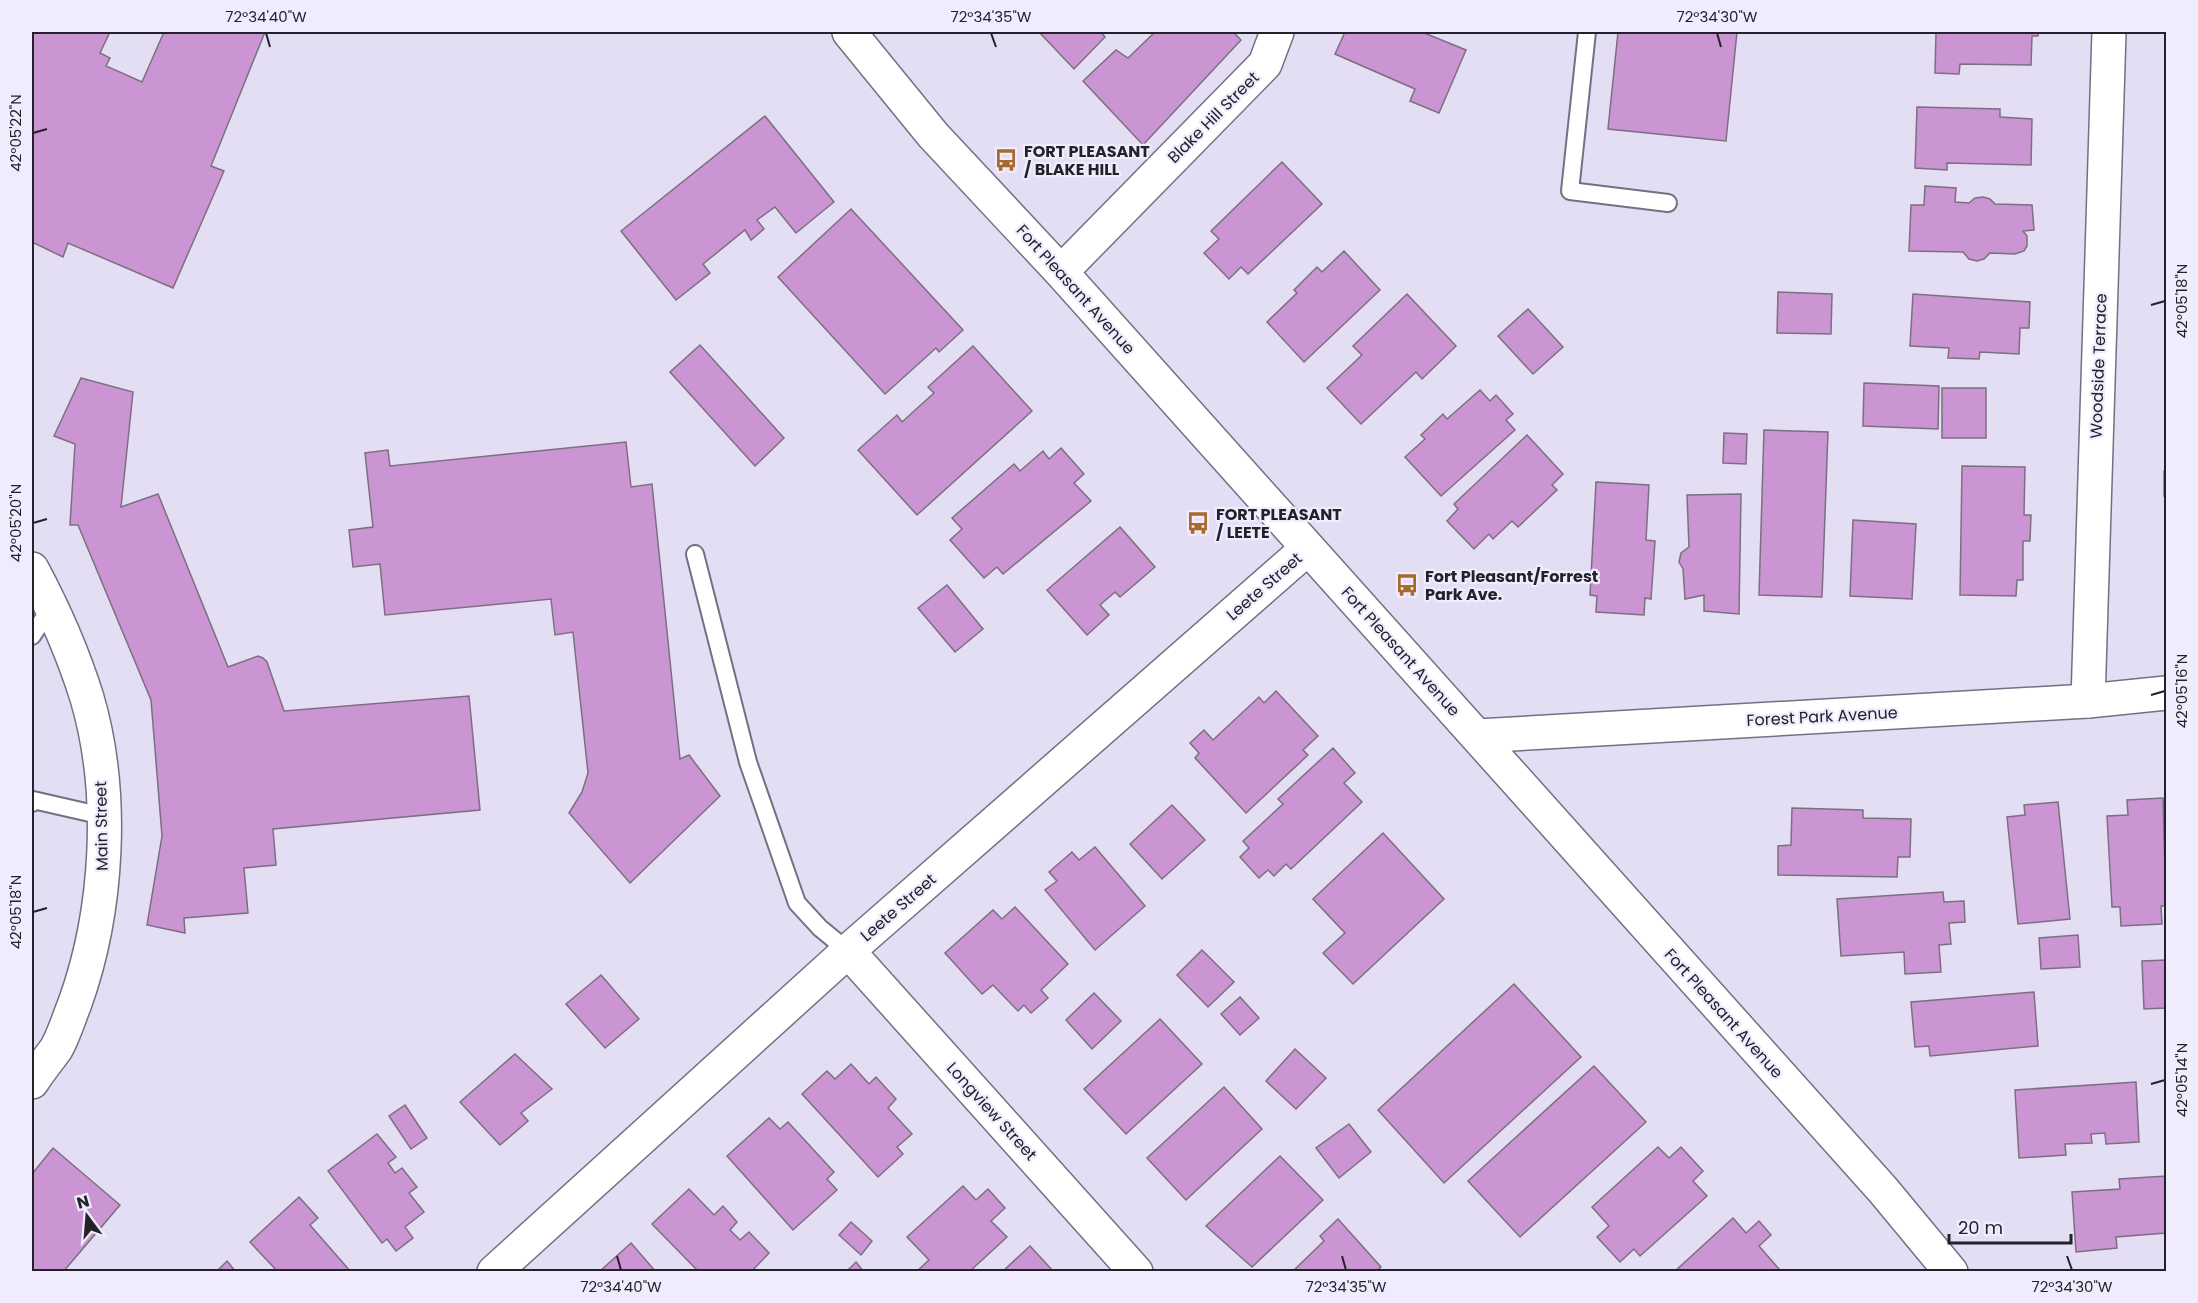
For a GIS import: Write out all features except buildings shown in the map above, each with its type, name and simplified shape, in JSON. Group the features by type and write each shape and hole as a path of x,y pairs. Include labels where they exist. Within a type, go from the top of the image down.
{"street":[{"name":"Fort Pleasant Avenue","path":"849,32 933,135 1061,272 1477,736 1883,1190 1951,1272"},
{"name":"Blake Hill Street","path":"1061,272 1265,64 1277,32"},
{"name":"Woodside Terrace","path":"2088,701 2109,32"},
{"name":"Leete Street","path":"494,1272 848,951 1308,548"},
{"name":"Main Street","path":"32,569 68,643 87,700 97,746 103,816 102,878 91,952 56,1048 32,1082"},
{"name":"Forest Park Avenue","path":"1477,736 2088,701 2166,693"},
{"name":"Longview Street","path":"848,951 1136,1272"}],"lane":[{"path":"1587,32 1570,191 1668,203"},
{"path":"695,554 748,762 797,903 820,928 848,951"},
{"path":"32,636 51,607"},
{"path":"32,803 33,800 103,816"}],"place":[{"name":"FORT PLEASANT / BLAKE HILL","path":"1006,160"},
{"name":"FORT PLEASANT / LEETE","path":"1198,523"},
{"name":"Fort Pleasant/Forrest Park Ave.","path":"1407,585"}]}
